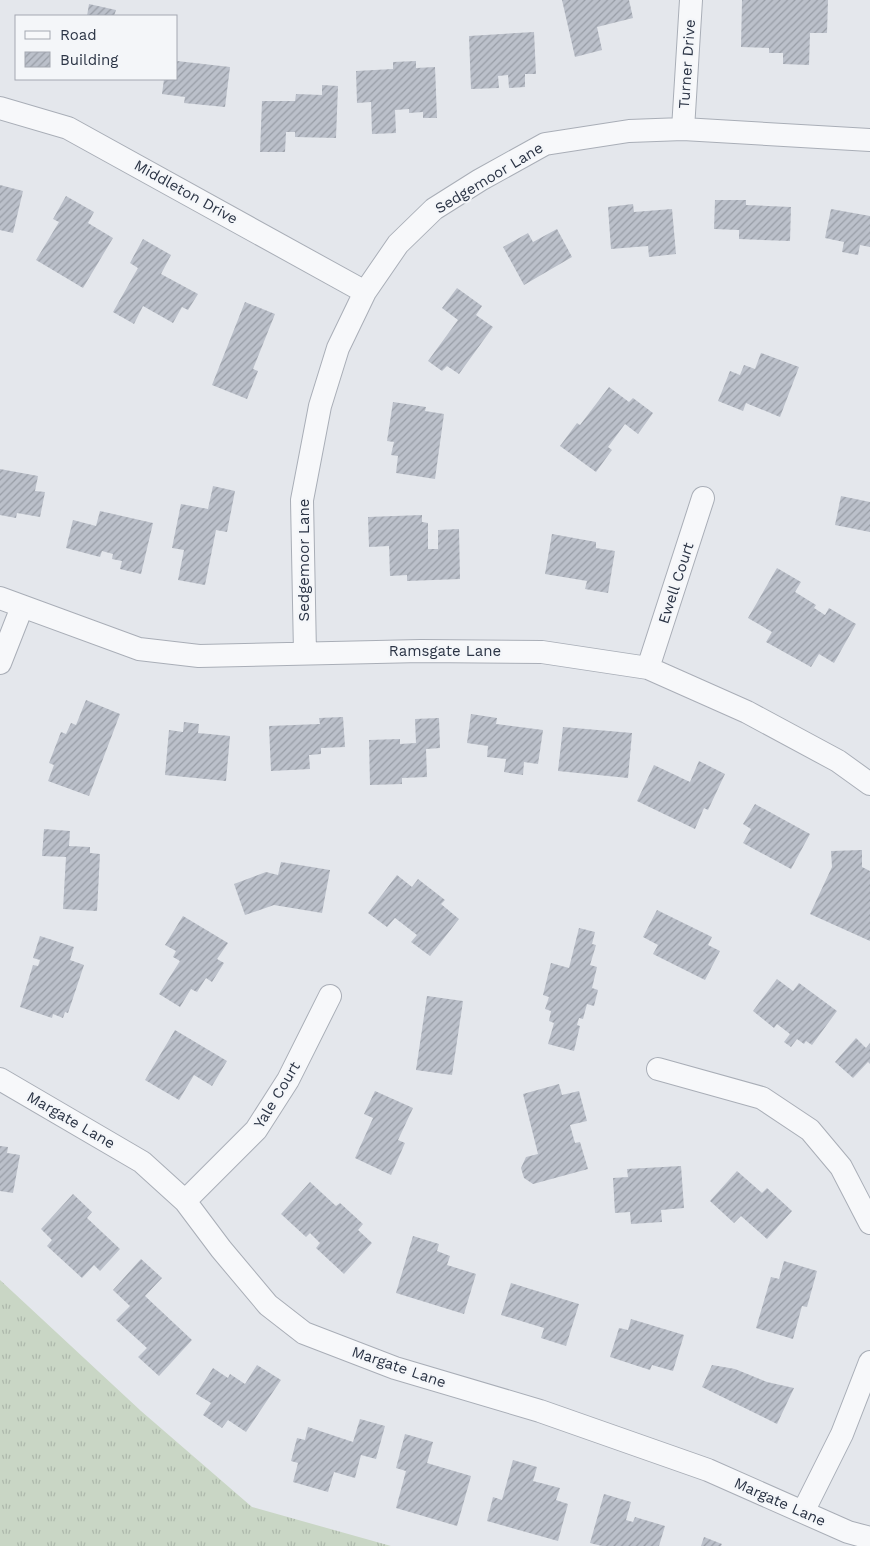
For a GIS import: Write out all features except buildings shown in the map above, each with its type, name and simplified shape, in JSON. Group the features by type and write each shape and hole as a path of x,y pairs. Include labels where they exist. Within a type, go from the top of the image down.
{"street":[{"name":"Turner Drive","path":"683,129 691,0"},
{"name":"Middleton Drive","path":"0,108 68,128 365,292"},
{"name":"Sedgemoor Lane","path":"305,653 302,500 320,406 338,348 365,292 398,244 434,210 480,180 545,144 629,131 683,129 870,140"},
{"name":"Ewell Court","path":"648,668 703,498"},
{"name":"Ramsgate Lane","path":"0,598 139,649 199,656 421,651 542,652 648,668 747,712 838,761 870,784"},
{"path":"0,663 22,607"},
{"name":"Yale Court","path":"185,1201 256,1130 288,1080 330,996"},
{"path":"658,1068 762,1098 810,1130 840,1167 870,1223"},
{"name":"Margate Lane","path":"0,1079 142,1162 185,1201 221,1249 268,1305 304,1333 395,1368 540,1411 708,1470 848,1532 870,1538"},
{"path":"803,1512 842,1434 870,1362"}],"green space":[{"path":"0,1280 141,1411 252,1507 391,1546 0,1546"}]}
